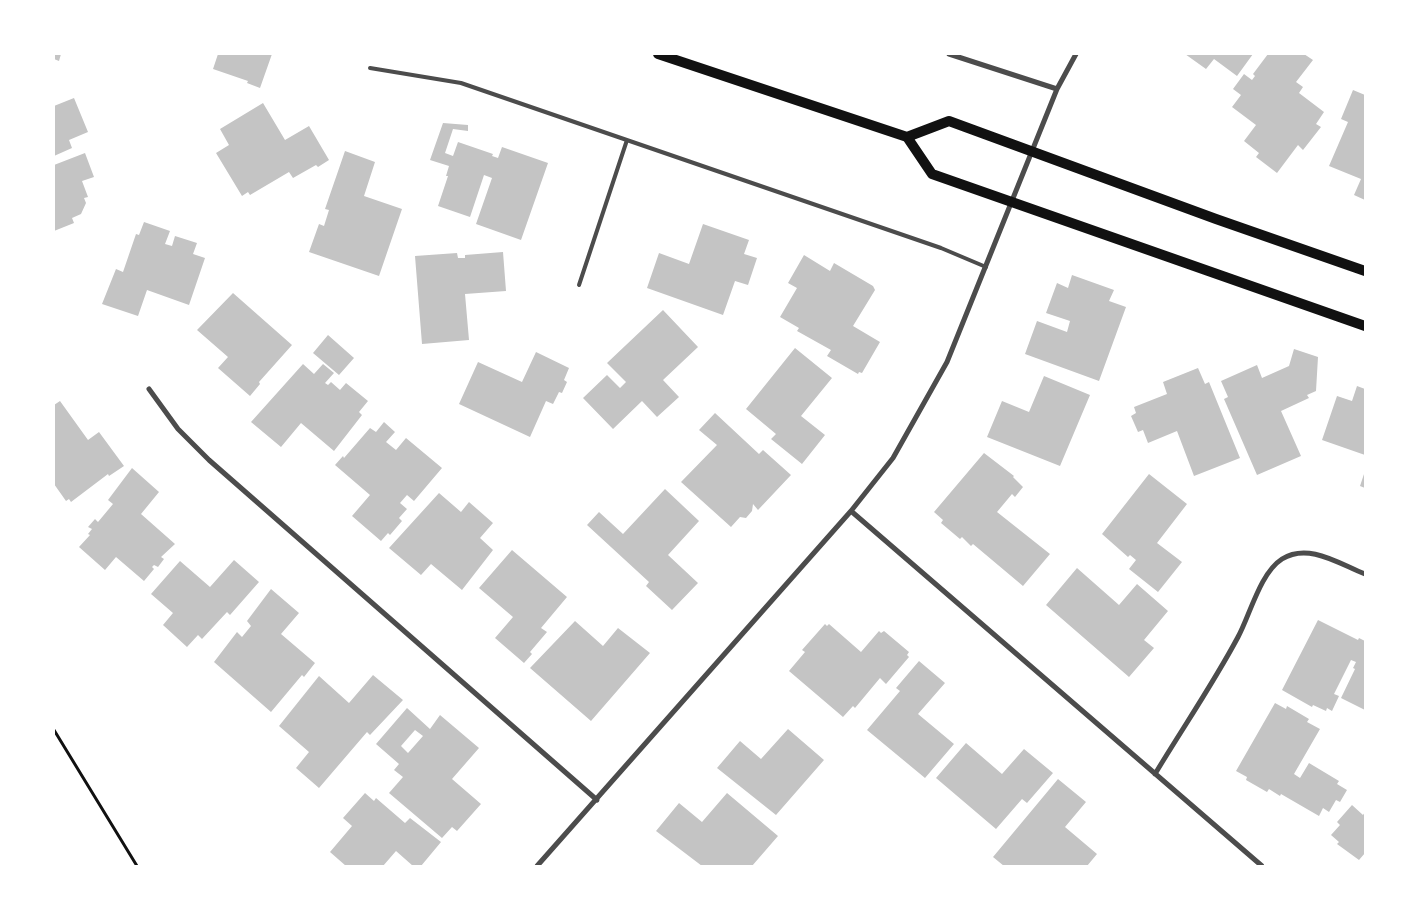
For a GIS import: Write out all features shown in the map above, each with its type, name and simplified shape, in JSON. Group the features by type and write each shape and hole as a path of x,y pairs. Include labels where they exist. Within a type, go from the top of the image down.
{"main road":[{"path":"658,54 907,137 932,174 1365,326"},
{"path":"907,137 949,121 1216,219 1365,271"}],"street":[{"path":"949,54 1057,90"},
{"path":"536,866 597,800 851,512 893,458 947,362 1057,90 1076,54"},
{"path":"149,388 178,428 209,460 597,800"},
{"path":"851,512 1262,866"},
{"path":"1155,774 1238,638 1268,574 1283,558 1306,553 1334,560 1365,574"}],"lane":[{"path":"370,68 461,83 941,248 986,267"},
{"path":"579,285 627,140"}],"path":[{"path":"54,730 137,866"}],"building":[{"path":"54,54 61,54 59,61 54,59"},
{"path":"218,54 272,54 260,88 247,83 248,81 213,69"},
{"path":"1185,54 1253,54 1237,76 1214,59 1206,69"},
{"path":"1268,54 1304,54 1313,60 1296,82 1303,87 1299,93 1324,112 1316,124 1321,127 1303,150 1298,145 1277,173 1256,157 1259,153 1244,141 1256,125 1232,107 1241,95 1233,89 1244,74 1252,80 1255,76 1253,74"},
{"path":"1353,90 1365,95 1365,200 1354,195 1361,179 1329,166 1348,122 1341,119"},
{"path":"74,98 88,132 69,140 72,148 54,156 54,106"},
{"path":"263,103 285,140 309,126 329,160 293,178 289,172 250,195 248,192 242,196 216,153 229,145 220,129"},
{"path":"443,123 468,125 468,131 453,129 445,153 453,156 458,142 493,154 492,156 498,158 502,147 548,163 521,240 476,224 492,178 484,175 470,217 438,206 448,176 446,176 449,166 430,160"},
{"path":"345,151 375,162 364,196 402,209 379,276 309,252 319,224 324,226 329,210 325,209"},
{"path":"85,153 94,177 82,181 88,197 84,198 86,203 81,214 72,218 74,223 54,231 54,165"},
{"path":"144,222 170,231 165,244 172,246 175,236 197,243 193,254 205,258 189,305 147,290 138,316 102,304 116,269 123,272 136,234 139,235"},
{"path":"703,224 749,240 744,254 757,258 748,285 735,281 723,315 647,288 659,253 689,264"},
{"path":"503,252 506,291 465,294 469,340 422,344 415,256 457,253 458,258 465,258 465,255"},
{"path":"804,255 830,271 834,263 873,286 875,290 853,326 880,342 862,373 859,372 858,374 827,356 831,350 797,331 799,328 780,317 797,288 788,283"},
{"path":"1072,275 1114,290 1109,301 1126,307 1099,381 1025,354 1037,321 1067,332 1070,321 1046,313 1057,283 1068,288"},
{"path":"233,293 292,345 259,382 260,384 250,396 218,368 228,357 197,330"},
{"path":"663,310 698,347 663,380 679,397 657,417 642,401 613,429 583,398 607,375 620,388 626,382 607,363"},
{"path":"328,335 354,358 339,375 313,353"},
{"path":"795,348 832,378 801,416 825,435 802,464 771,439 776,434 746,409"},
{"path":"1294,349 1318,357 1316,391 1307,395 1309,398 1281,411 1301,456 1257,475 1224,399 1228,397 1221,381 1257,365 1262,378 1289,366"},
{"path":"536,352 569,368 564,380 567,382 562,393 559,392 553,404 546,401 530,437 459,404 478,362 522,382"},
{"path":"303,364 314,374 323,364 334,373 325,383 328,385 331,382 340,390 346,383 368,401 359,412 362,415 334,451 301,423 281,447 251,422"},
{"path":"1198,368 1205,384 1209,382 1240,458 1194,476 1177,431 1148,443 1143,430 1138,432 1131,416 1136,413 1134,407 1167,394 1163,382"},
{"path":"1044,376 1090,395 1060,466 987,437 1002,401 1029,412"},
{"path":"1357,386 1365,389 1365,455 1322,440 1337,396 1352,401"},
{"path":"60,401 88,440 99,432 124,466 109,476 108,474 71,502 69,499 66,501 54,484 54,405"},
{"path":"715,413 759,454 763,450 791,475 758,510 753,504 752,511 746,518 740,517 731,527 681,482 717,445 699,430"},
{"path":"384,422 395,432 386,442 396,450 406,438 442,468 414,501 407,495 400,503 407,509 399,518 402,521 390,535 388,533 381,541 352,516 370,495 335,465 343,456 344,458 370,428 376,432"},
{"path":"984,453 1014,476 1023,487 1015,497 1012,494 997,512 1050,554 1023,586 973,544 971,546 962,537 960,539 941,523 943,520 934,512"},
{"path":"132,468 159,492 141,514 175,544 161,557 164,559 158,567 154,565 152,567 154,569 144,581 116,557 105,570 79,547 90,535 88,534 92,529 88,527 95,519 98,522 113,504 108,500"},
{"path":"1365,471 1365,488 1360,486"},
{"path":"1149,474 1187,504 1157,543 1182,562 1158,592 1129,569 1136,560 1130,555 1128,557 1102,534"},
{"path":"665,489 699,521 668,555 698,583 672,610 646,586 649,582 587,525 599,512 623,534"},
{"path":"439,493 461,512 469,502 493,523 480,538 493,550 462,590 431,564 421,575 389,548"},
{"path":"512,550 567,597 541,628 547,632 530,652 532,654 524,663 495,638 513,617 479,588"},
{"path":"234,560 259,582 230,615 227,612 202,639 198,635 187,647 163,625 173,613 151,594 180,561 210,587"},
{"path":"1077,568 1119,605 1137,584 1168,611 1144,640 1154,648 1129,677 1046,605"},
{"path":"271,589 299,613 281,634 315,663 304,677 302,675 271,712 214,662 237,632 242,637 251,626 247,621"},
{"path":"1318,620 1358,640 1359,638 1365,641 1365,710 1341,698 1355,669 1353,668 1356,662 1351,660 1334,694 1339,696 1332,711 1327,708 1326,711 1313,705 1312,707 1282,690"},
{"path":"575,621 603,646 618,628 650,653 591,721 530,668"},
{"path":"825,624 827,626 829,624 861,652 879,631 881,633 884,631 909,652 907,655 909,657 886,684 880,678 855,708 853,706 843,717 789,671 805,652 802,650"},
{"path":"919,661 945,683 918,714 954,744 925,778 867,730 900,691 896,688"},
{"path":"373,675 403,700 370,735 367,732 319,788 296,768 309,752 279,726 319,676 349,703"},
{"path":"1275,703 1286,709 1287,706 1309,719 1307,722 1320,729 1294,774 1300,778 1309,763 1339,781 1337,784 1347,790 1340,802 1336,800 1329,812 1323,808 1319,816 1281,794 1280,796 1269,789 1267,792 1246,780 1247,777 1236,771"},
{"path":"407,708 430,729 440,715 479,748 452,779 481,804 457,831 452,827 442,838 389,793 403,777 394,770 399,764 376,744","holes":["415,730 423,736 408,753 401,746"]},
{"path":"788,729 824,760 776,815 717,768 740,741 761,759"},
{"path":"966,743 1002,774 1024,749 1053,773 1027,803 1022,799 996,829 936,778"},
{"path":"1058,779 1086,802 1065,827 1097,854 1087,866 1004,866 993,857"},
{"path":"365,793 374,801 376,798 405,823 410,818 441,842 421,866 413,866 396,851 383,866 346,866 330,852 352,826 343,818"},
{"path":"727,793 778,836 752,866 702,866 656,831 679,803 702,822"},
{"path":"1352,805 1363,815 1365,812 1365,853 1359,860 1337,844 1339,842 1331,835 1340,825 1337,822"}]}
